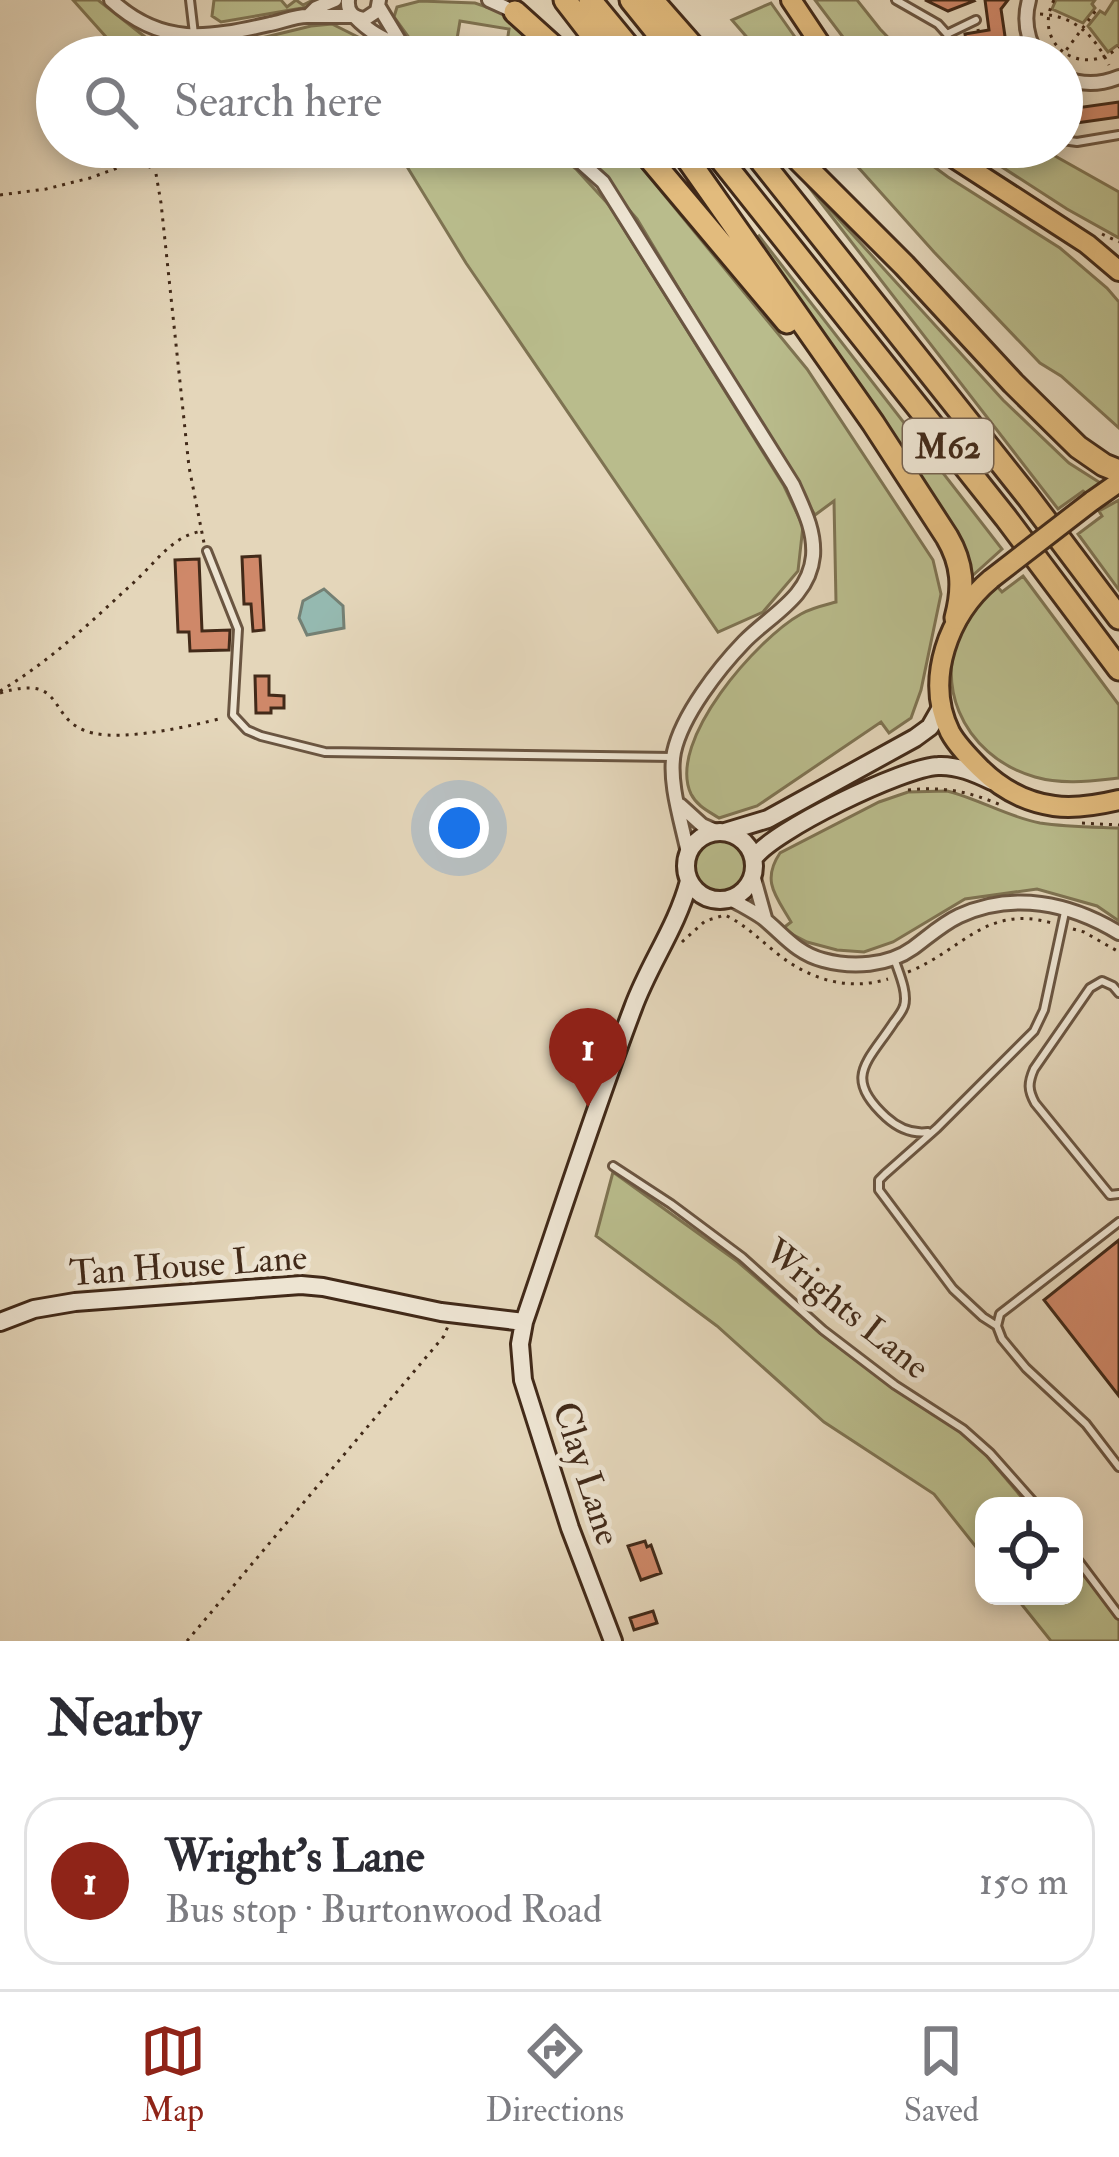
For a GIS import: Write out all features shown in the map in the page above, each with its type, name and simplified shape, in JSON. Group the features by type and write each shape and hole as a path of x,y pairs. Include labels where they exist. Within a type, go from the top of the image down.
{"highway":[{"path":"565,0 593,36"},
{"path":"590,0 620,36"},
{"path":"631,0 660,36"},
{"path":"652,0 684,36"},
{"path":"510,6 542,36"},
{"path":"658,168 873,423"},
{"path":"694,168 873,423 955,549 962,585 956,618"},
{"name":"M62","path":"728,168 1006,518 1119,669"},
{"name":"M62","path":"768,168 1119,618"},
{"path":"807,168 1078,447 1119,471"}],"main road":[{"path":"791,0 815,36"},
{"path":"969,168 1087,244 1119,271"},
{"path":"1087,244 1119,256"},
{"path":"1118,801 1054,806 1022,797 993,781 951,735 942,706 944,652 956,618 991,579 1119,482"}],"street":[{"path":"308,16 335,0"},
{"path":"348,0 354,16 376,36"},
{"path":"489,0 510,6"},
{"path":"116,2 141,22 182,36"},
{"path":"217,36 308,16 370,18 382,3 403,36"},
{"path":"1083,84 1117,78"},
{"path":"587,168 603,182 794,485 810,523 813,555 804,584 787,606 741,645 712,681 685,724 673,758 689,881 702,896 726,900 765,920 793,946 825,961 856,965 894,958 959,916 1001,903 1038,902 1119,933"},
{"path":"688,854 700,838 768,818 915,738 930,727 942,706"},
{"path":"675,938 703,907 745,890 759,849 848,800 923,767 958,768 993,781"},
{"path":"679,805 692,818 742,839 754,867 765,920"},
{"name":"Clay Lane","path":"613,1641 570,1528 524,1380 520,1344 615,1054 638,995 675,938 689,881"},
{"name":"Tan House Lane","path":"0,1322 34,1309 75,1303 302,1285 453,1314 524,1322"}],"lane":[{"path":"190,0 194,36"},
{"path":"896,0 947,34 976,20"},
{"path":"927,17 934,4"},
{"path":"1083,141 1119,135"},
{"path":"207,550 238,629 233,716 247,730 282,744 325,752 673,758"},
{"path":"997,1326 953,1289 879,1190 879,1180 1034,1031 1044,1010 1065,909"},
{"path":"894,958 904,1006 868,1059 861,1076 863,1091 888,1120 904,1129 923,1134 937,1128"},
{"path":"1119,993 1102,981 1090,988 1034,1069 1029,1092 1109,1195 1119,1195"},
{"name":"Wrights Lane","path":"613,1166 742,1257 823,1330 895,1385 963,1429 1029,1497"},
{"path":"1119,1222 1000,1314 997,1326 1026,1368 1086,1424 1119,1467"},
{"path":"1083,1567 1119,1615"}],"path":[{"path":"1051,36 1048,14 1054,0"},
{"path":"1026,7 1083,28 1117,78"},
{"path":"1077,36 1097,9"},
{"path":"1083,61 1105,57 1119,47"},
{"path":"0,195 46,190 118,168"},
{"path":"155,168 189,467 207,550"},
{"path":"0,692 49,658 174,543 200,532"},
{"path":"0,692 38,687 71,722 95,734 158,730 233,716"},
{"path":"910,790 957,790 1004,807"},
{"path":"1082,824 1119,825"},
{"path":"916,969 971,933 1015,918 1035,918"},
{"path":"675,938 705,921"},
{"path":"1084,932 1119,952"},
{"path":"187,1641 443,1336 453,1314"}],"green space":[{"path":"73,0 98,0 144,36 105,36"},
{"path":"214,0 281,0 287,7 296,0 303,5 323,0 308,7 221,22 212,16"},
{"path":"815,0 857,0 887,36 842,36"},
{"path":"1056,0 1095,0 1095,8 1083,23 1052,9"},
{"path":"1119,0 1119,44 1108,52 1088,26"},
{"path":"420,1 475,3 510,15 530,36 508,36 509,29 460,21 458,36 408,36 394,17 397,7"},
{"path":"771,3 794,36 746,36 732,20"},
{"path":"332,24 356,36 270,36 311,26"},
{"path":"408,168 575,168 609,205 784,486 803,526 798,571 763,612 718,632 466,263"},
{"path":"592,168 642,168 807,369 933,560 941,594 911,718 889,733 881,722 757,806 719,818 691,794 687,772 692,747 720,693 762,645 801,614 836,602 834,501 815,515 637,219"},
{"path":"859,168 936,168 1060,248 1107,288 1119,302 1119,428 1040,363"},
{"path":"1004,168 1076,168 1119,192 1119,238"},
{"path":"805,182 1003,400 1069,463 1102,484 1058,509"},
{"path":"759,236 1002,549 971,577 957,539 753,241"},
{"path":"1119,500 1119,590 1078,534 1102,516 1099,511"},
{"path":"1023,576 1119,705 1119,778 1056,781 1009,767 971,733 959,711 952,688 957,637 970,612 995,584 1002,592"},
{"path":"947,791 1040,823 1119,828 1119,921 1097,906 1037,889 965,899 893,942 864,952 807,942 782,929 791,922 771,880 780,853 879,802 908,792"},
{"path":"720,841 738,848 745,866 738,884 720,891 702,884 695,866 702,848"},
{"path":"613,1172 738,1262 821,1334 957,1429 981,1449 1021,1497 975,1497 975,1546 934,1494 824,1422 717,1326 596,1236"},
{"path":"1083,1573 1119,1620 1119,1641 1051,1641 1022,1605 1083,1605"}],"water":[{"path":"324,589 343,606 344,628 307,635 299,618 303,601"}],"building":[{"path":"925,0 973,0 974,1 948,11"},
{"path":"985,0 1008,0 1001,9 1005,36 965,36 989,30"},
{"path":"1119,102 1119,117 1083,122 1083,107"},
{"path":"260,556 264,630 253,631 251,604 244,604 242,557"},
{"path":"199,559 202,631 230,630 229,650 190,651 189,632 178,632 175,560"},
{"path":"255,676 269,676 269,695 284,696 284,708 256,713"},
{"path":"1119,1240 1119,1396 1044,1300"},
{"path":"645,1541 661,1573 641,1580 628,1546"},
{"path":"653,1611 657,1623 634,1630 630,1618"}],"place":[{"name":"Wright's Lane","path":"588,1107"}]}
